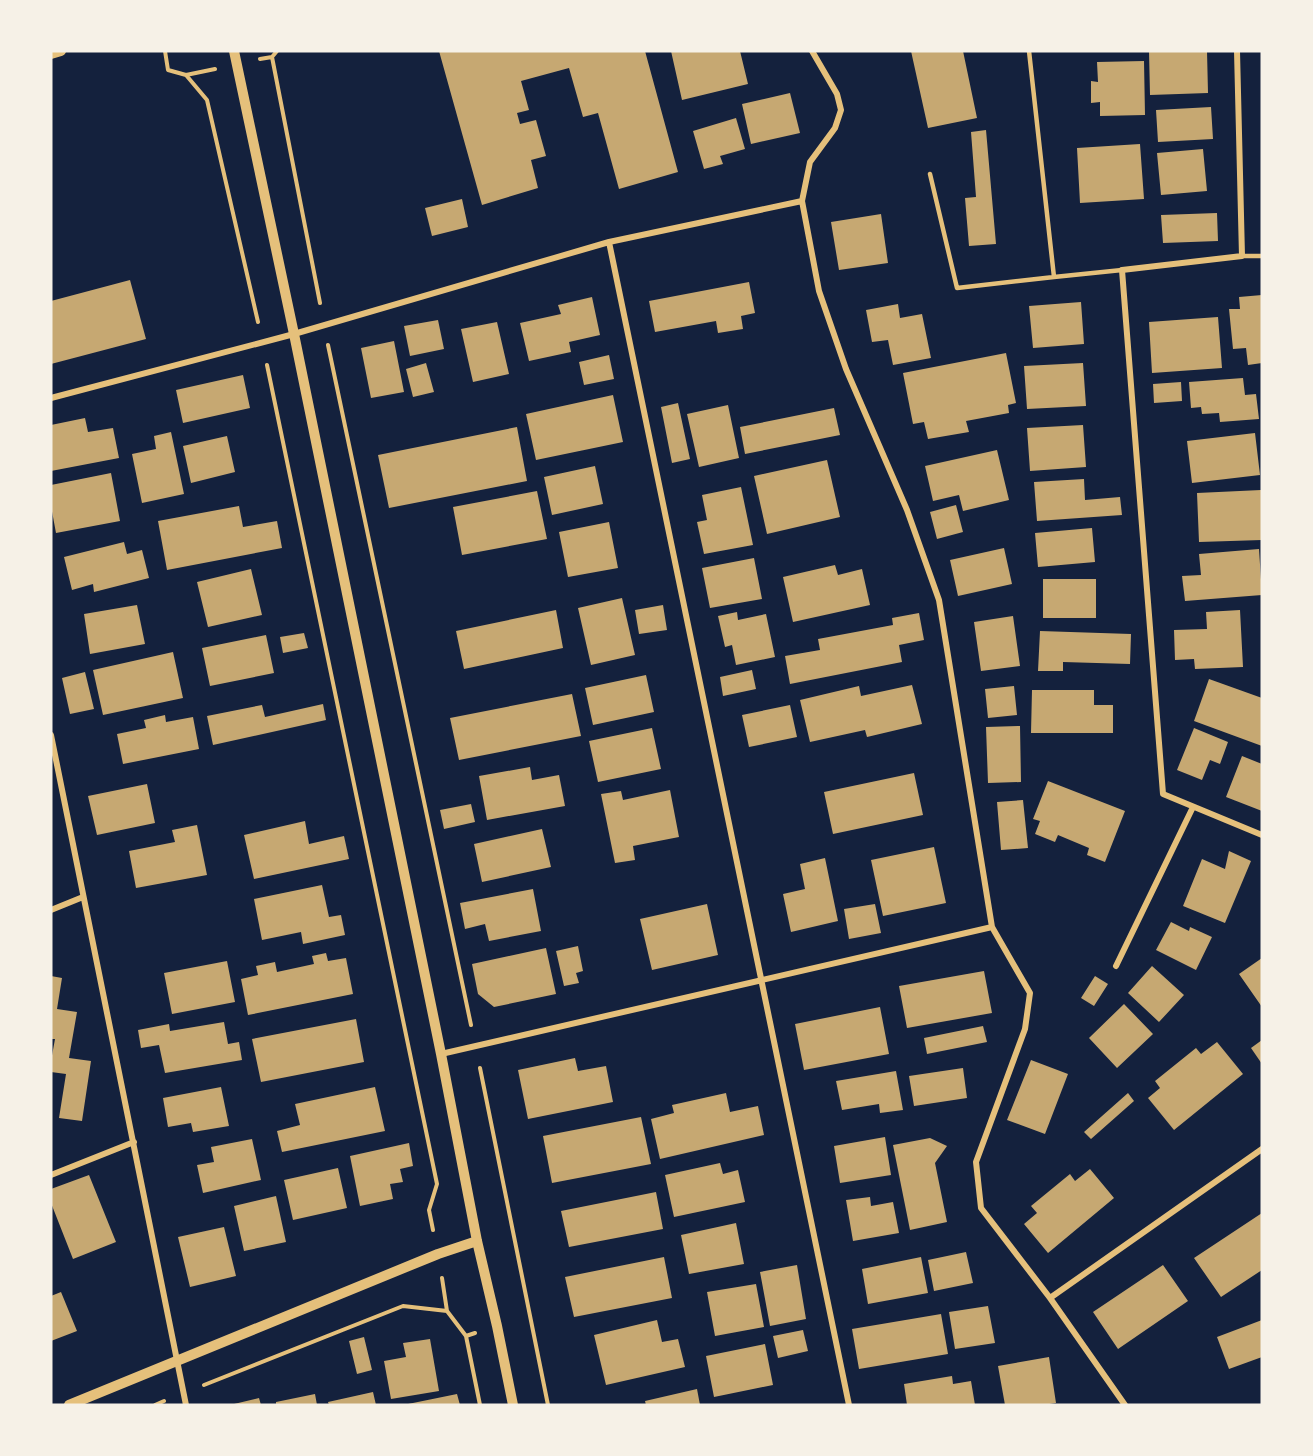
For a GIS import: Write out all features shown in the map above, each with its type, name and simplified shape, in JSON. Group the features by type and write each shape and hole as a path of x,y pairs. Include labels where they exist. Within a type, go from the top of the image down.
{"street":[{"path":"51,54 60,51"},
{"path":"234,51 294,334 477,1241 513,1405"},
{"path":"812,51 837,94 841,110 835,128 810,162 802,201 819,291 846,369 907,510 939,600 992,927 1030,993 1025,1029 976,1162 981,1208 1050,1298 1125,1405"},
{"path":"1237,51 1242,256 1122,270 1163,794 1262,835"},
{"path":"51,398 324,326 609,242 802,201"},
{"path":"609,242 849,1405"},
{"path":"51,735 186,1405"},
{"path":"1116,966 1193,807"},
{"path":"51,910 83,897"},
{"path":"441,1054 992,927"},
{"path":"51,1175 134,1142"},
{"path":"1050,1298 1262,1149"},
{"path":"69,1405 438,1254 477,1241"}],"lane":[{"path":"1029,51 1054,277"},
{"path":"930,174 957,288 1122,270"},
{"path":"1242,256 1262,256"}],"path":[{"path":"272,57 324,326 476,1046 548,1405"},
{"path":"186,75 207,100 262,342 437,1184 429,1210 447,1311 466,1336 480,1405"},
{"path":"155,1405 403,1306 447,1311"},
{"path":"466,1336 497,1326"}],"building":[{"path":"439,51 645,51 678,172 619,189 598,113 583,117 569,68 521,81 529,110 517,113 520,124 536,120 546,156 531,160 538,188 482,205"},
{"path":"671,51 740,51 748,84 682,100"},
{"path":"911,51 963,51 977,118 928,128"},
{"path":"1149,51 1207,51 1208,93 1150,95"},
{"path":"1144,61 1145,115 1100,116 1100,102 1091,103 1091,81 1098,82 1097,62"},
{"path":"790,93 800,133 751,144 742,104"},
{"path":"1211,107 1213,139 1158,142 1156,110"},
{"path":"736,118 745,149 720,156 723,164 704,169 693,131"},
{"path":"986,130 996,244 969,246 965,198 976,197 971,132"},
{"path":"1140,144 1144,199 1080,203 1077,148"},
{"path":"1203,149 1207,191 1161,195 1157,153"},
{"path":"462,199 468,227 432,236 425,208"},
{"path":"1217,213 1218,241 1163,243 1161,215"},
{"path":"881,214 888,263 839,270 831,222"},
{"path":"130,280 146,339 51,364 51,301"},
{"path":"749,282 755,313 741,316 743,329 718,333 716,321 655,332 649,301"},
{"path":"1262,295 1262,363 1248,365 1246,348 1233,349 1229,309 1240,309 1239,297"},
{"path":"592,297 600,335 569,342 571,352 529,361 520,323 561,314 558,305"},
{"path":"1081,302 1084,344 1033,348 1029,306"},
{"path":"898,304 900,318 922,314 931,358 893,365 888,340 872,342 866,310"},
{"path":"1218,317 1222,368 1152,373 1149,322"},
{"path":"438,320 444,349 410,356 404,326"},
{"path":"497,322 509,374 473,382 461,329"},
{"path":"394,341 404,392 371,398 361,348"},
{"path":"1006,353 1016,403 1008,405 1009,413 966,421 969,432 928,439 924,422 913,424 903,373"},
{"path":"609,355 614,379 584,385 579,362"},
{"path":"426,363 434,392 413,397 406,369"},
{"path":"1083,363 1086,406 1027,409 1024,366"},
{"path":"243,375 250,408 183,423 176,390"},
{"path":"1243,378 1245,395 1256,394 1259,419 1220,422 1219,413 1202,414 1201,407 1191,408 1189,382"},
{"path":"1181,382 1182,401 1154,403 1153,384"},
{"path":"613,395 623,442 536,460 526,414"},
{"path":"678,403 690,459 672,463 661,407"},
{"path":"728,405 739,458 699,467 687,414"},
{"path":"834,408 840,435 745,454 740,427"},
{"path":"85,418 88,432 113,428 119,458 51,471 51,425"},
{"path":"1083,425 1086,467 1030,471 1027,428"},
{"path":"517,427 527,481 389,508 378,455"},
{"path":"171,432 184,494 142,503 132,454 156,449 154,436"},
{"path":"1255,433 1260,475 1192,483 1187,441"},
{"path":"227,436 235,472 191,483 183,446"},
{"path":"997,450 1009,500 963,511 959,495 933,501 925,466"},
{"path":"827,460 840,517 767,534 754,476"},
{"path":"595,466 603,504 552,515 544,477"},
{"path":"111,473 120,521 56,533 51,506 51,485"},
{"path":"1084,479 1085,500 1120,497 1122,515 1037,521 1034,482"},
{"path":"741,487 753,545 704,554 697,522 707,520 702,495"},
{"path":"1261,490 1262,540 1199,542 1197,493"},
{"path":"537,491 547,539 462,555 453,507"},
{"path":"956,505 963,532 937,539 930,512"},
{"path":"239,506 243,527 277,521 282,548 167,570 158,521"},
{"path":"609,522 618,568 568,577 559,532"},
{"path":"1092,528 1095,562 1038,567 1035,533"},
{"path":"124,542 127,554 142,550 149,578 94,592 93,584 72,590 64,557"},
{"path":"1004,548 1012,584 958,596 950,560"},
{"path":"1259,549 1262,595 1185,601 1182,576 1201,575 1199,554"},
{"path":"754,558 762,599 710,608 702,568"},
{"path":"835,565 838,575 862,569 870,605 793,622 783,577"},
{"path":"251,569 262,615 208,627 197,582"},
{"path":"1043,579 1096,579 1096,618 1043,618"},
{"path":"622,598 635,655 591,665 578,608"},
{"path":"137,605 145,644 90,654 84,614"},
{"path":"663,605 667,630 639,634 635,610"},
{"path":"556,610 563,648 464,669 456,631"},
{"path":"1240,610 1243,667 1195,669 1194,659 1175,660 1174,630 1207,629 1206,612"},
{"path":"737,612 738,620 766,614 775,657 736,665 732,645 725,647 718,616"},
{"path":"919,613 924,640 899,645 902,662 790,684 785,656 820,650 818,639 893,625 892,618"},
{"path":"1013,616 1020,666 981,671 974,622"},
{"path":"1040,631 1131,634 1130,664 1063,662 1063,671 1038,671"},
{"path":"304,633 308,648 283,653 280,637"},
{"path":"266,635 274,673 210,686 202,648"},
{"path":"173,652 183,698 103,715 93,670"},
{"path":"752,670 756,689 723,696 720,677"},
{"path":"85,672 94,709 70,714 62,678"},
{"path":"646,675 654,712 593,725 585,688"},
{"path":"1209,679 1262,698 1262,746 1194,721"},
{"path":"912,685 922,724 867,737 865,730 810,742 800,700 859,686 861,696"},
{"path":"1014,686 1017,715 988,718 985,689"},
{"path":"1032,690 1094,690 1094,705 1113,705 1113,733 1031,733"},
{"path":"572,694 581,736 459,760 450,718"},
{"path":"323,704 326,720 213,745 207,716 262,705 265,717"},
{"path":"790,705 797,737 749,747 742,715"},
{"path":"165,715 166,722 193,717 199,749 123,764 117,734 146,728 144,720"},
{"path":"1020,726 1021,782 988,783 986,727"},
{"path":"652,728 661,769 598,782 589,741"},
{"path":"1194,728 1228,742 1220,764 1210,760 1202,780 1177,770"},
{"path":"1242,756 1262,764 1262,811 1226,797"},
{"path":"530,767 532,780 559,775 565,806 487,820 479,776"},
{"path":"914,773 923,815 833,834 824,792"},
{"path":"1048,781 1125,811 1105,862 1087,855 1089,848 1058,835 1055,842 1035,834 1040,821 1033,819"},
{"path":"147,784 155,823 97,835 88,796"},
{"path":"670,790 679,837 633,846 635,860 615,863 601,794 621,791 623,800"},
{"path":"1023,800 1028,848 1001,850 997,802"},
{"path":"471,804 475,822 444,829 440,810"},
{"path":"305,821 309,844 344,836 349,859 254,879 244,835"},
{"path":"197,825 207,875 136,888 129,851 175,842 172,830"},
{"path":"542,829 551,867 482,882 474,844"},
{"path":"934,847 946,903 883,916 871,860"},
{"path":"1229,851 1251,861 1225,923 1183,906 1202,859 1225,869"},
{"path":"825,858 838,921 791,932 783,894 805,889 800,864"},
{"path":"322,885 329,917 341,915 345,935 303,944 301,932 262,940 254,899"},
{"path":"533,889 541,931 489,941 485,924 465,929 460,903"},
{"path":"707,904 718,955 652,970 640,919"},
{"path":"875,904 881,933 849,939 844,909"},
{"path":"1171,922 1189,931 1190,927 1212,937 1196,970 1156,950"},
{"path":"578,946 583,971 576,973 579,983 564,986 556,951"},
{"path":"546,948 556,994 494,1007 478,994 472,964"},
{"path":"326,953 328,961 346,958 353,994 248,1015 241,979 258,975 256,966 275,962 277,972 314,964 312,956"},
{"path":"1262,958 1262,1007 1239,974"},
{"path":"227,961 235,1002 172,1014 164,973"},
{"path":"1152,966 1184,995 1159,1022 1128,993"},
{"path":"984,971 992,1013 907,1028 899,986"},
{"path":"51,976 62,978 57,1009 77,1012 69,1058 91,1061 82,1121 59,1118 66,1074 51,1072 55,1039 51,1039"},
{"path":"1095,976 1108,984 1094,1006 1081,998"},
{"path":"1124,1004 1153,1034 1117,1068 1089,1038"},
{"path":"880,1007 889,1054 804,1070 795,1024"},
{"path":"356,1019 364,1062 261,1082 252,1039"},
{"path":"224,1022 228,1044 239,1042 242,1060 165,1073 159,1045 141,1048 138,1030 169,1024 170,1031"},
{"path":"983,1026 987,1042 927,1054 924,1038"},
{"path":"1262,1040 1262,1064 1251,1048"},
{"path":"1217,1042 1243,1074 1174,1130 1148,1098 1160,1088 1155,1081 1196,1048 1201,1054"},
{"path":"575,1058 578,1071 606,1066 613,1102 528,1119 518,1070"},
{"path":"1031,1060 1068,1074 1045,1134 1007,1120"},
{"path":"963,1068 967,1098 914,1106 909,1076"},
{"path":"896,1071 903,1110 880,1113 879,1104 842,1110 836,1081"},
{"path":"221,1087 229,1126 193,1132 191,1123 168,1127 163,1098"},
{"path":"375,1087 385,1131 282,1152 277,1131 300,1125 295,1104"},
{"path":"726,1093 730,1112 758,1106 764,1135 660,1159 651,1119 674,1113 672,1105"},
{"path":"1128,1093 1134,1101 1091,1139 1084,1132"},
{"path":"641,1117 651,1164 552,1183 543,1136"},
{"path":"885,1137 891,1175 840,1183 834,1146"},
{"path":"930,1138 947,1146 935,1163 947,1222 910,1230 893,1145"},
{"path":"252,1139 261,1180 203,1193 197,1165 214,1162 211,1147"},
{"path":"409,1143 413,1166 400,1169 403,1182 390,1184 393,1199 360,1206 350,1156"},
{"path":"720,1163 723,1174 738,1170 745,1202 674,1217 665,1175"},
{"path":"338,1168 347,1208 293,1220 284,1180"},
{"path":"1090,1169 1114,1198 1048,1253 1024,1224 1037,1213 1031,1206 1070,1174 1075,1181"},
{"path":"89,1175 116,1242 73,1259 51,1203 51,1189"},
{"path":"656,1192 663,1229 569,1247 561,1211"},
{"path":"276,1196 286,1242 244,1251 234,1206"},
{"path":"870,1197 871,1206 893,1202 899,1233 853,1241 846,1200"},
{"path":"1262,1213 1262,1270 1221,1297 1194,1258"},
{"path":"736,1223 744,1264 689,1274 681,1235"},
{"path":"224,1227 236,1276 190,1287 178,1237"},
{"path":"966,1252 973,1283 934,1291 928,1260"},
{"path":"664,1257 672,1298 574,1317 565,1277"},
{"path":"921,1257 928,1293 868,1304 862,1269"},
{"path":"797,1265 806,1319 770,1326 760,1272"},
{"path":"1163,1265 1188,1301 1118,1349 1093,1312"},
{"path":"756,1284 764,1327 715,1336 707,1292"},
{"path":"61,1292 77,1331 51,1341 51,1296"},
{"path":"988,1306 995,1343 955,1349 949,1312"},
{"path":"941,1314 948,1354 859,1369 852,1329"},
{"path":"657,1320 662,1342 678,1339 685,1367 606,1385 594,1335"},
{"path":"1262,1320 1262,1357 1229,1369 1217,1337"},
{"path":"803,1330 808,1351 778,1358 773,1336"},
{"path":"364,1337 372,1370 357,1374 349,1341"},
{"path":"430,1339 439,1391 391,1399 384,1361 406,1357 403,1343"},
{"path":"765,1344 773,1385 714,1397 706,1356"},
{"path":"1049,1357 1056,1403 1005,1405 998,1366"},
{"path":"952,1376 953,1384 971,1381 975,1405 907,1405 904,1384"},
{"path":"697,1389 700,1405 646,1405 645,1401"},
{"path":"373,1392 376,1405 329,1405 328,1402"},
{"path":"315,1394 317,1405 276,1405 276,1402"},
{"path":"457,1394 460,1405 408,1404"},
{"path":"259,1398 261,1405 234,1405 234,1404"}]}
